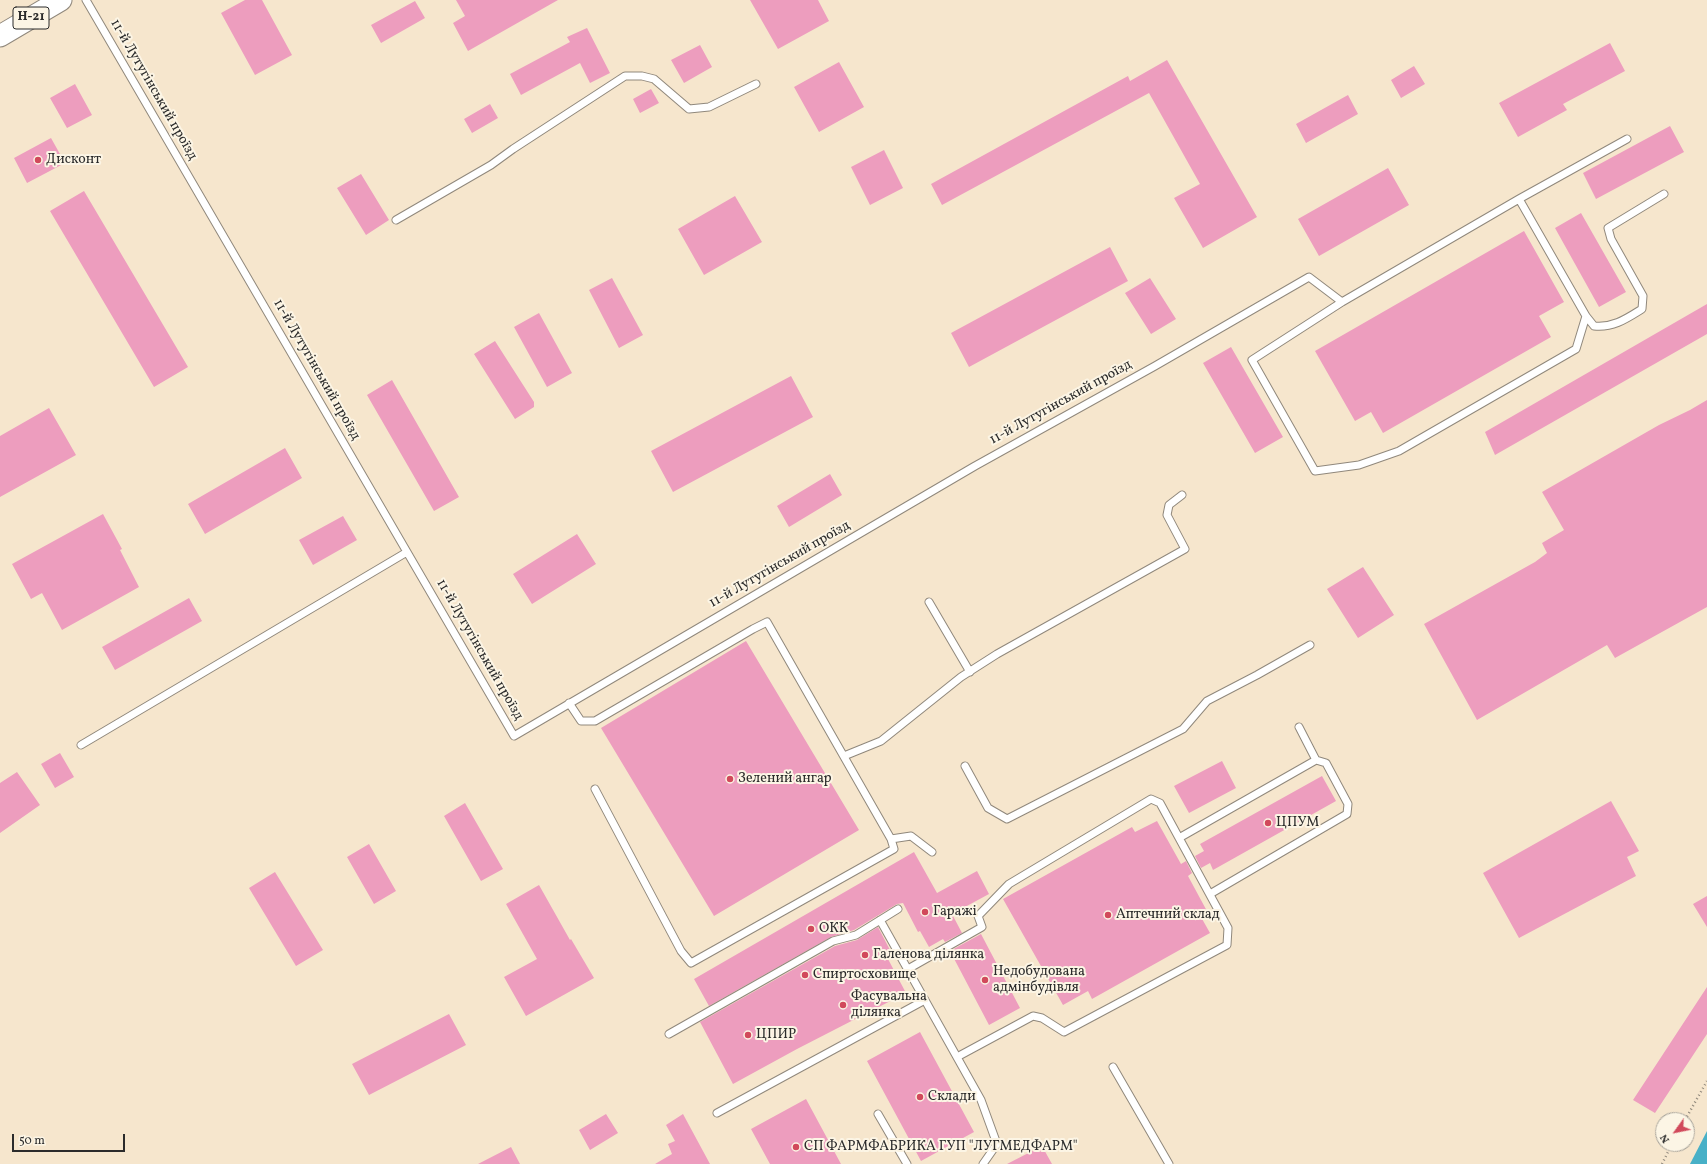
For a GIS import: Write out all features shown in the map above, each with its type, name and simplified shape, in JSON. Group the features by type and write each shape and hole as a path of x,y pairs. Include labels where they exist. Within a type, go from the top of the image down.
{"main road":[{"name":"Н-21","path":"0,36 61,0"}],"lane":[{"name":"11-й Лутугінський проїзд","path":"86,0 514,736 975,466 1155,366 1309,277 1342,302"},
{"path":"396,220 491,165 625,76 642,76 654,79 689,110 709,107 756,84"},
{"path":"1586,316 1576,349 1413,443 1399,451 1359,465 1315,471 1252,360 1342,302 1519,199 1627,139"},
{"path":"1519,199 1586,316 1594,326 1604,327 1619,323 1642,309 1643,296 1611,239 1608,228 1664,194"},
{"path":"844,756 881,741 970,672 997,654 1185,549 1167,515 1169,505 1182,495"},
{"path":"81,745 407,552"},
{"path":"929,602 970,672"},
{"path":"569,704 581,721 595,721 767,622 891,839 894,850 691,963 682,951 595,789"},
{"path":"965,766 988,808 1007,819 1183,729 1207,701 1310,645"},
{"path":"1210,894 1346,814 1348,804 1326,763 1316,760 1299,727"},
{"path":"1179,838 1316,760"},
{"path":"908,969 982,927 978,916 1009,884 1151,799 1160,803 1228,928 1226,945 1064,1032 1042,1018 1033,1016 957,1058"},
{"path":"891,839 911,836 932,852"},
{"path":"668,1034 833,941 856,935 898,909"},
{"path":"880,920 981,1100 997,1144 983,1164"},
{"path":"717,1113 925,1000"},
{"path":"1113,1067 1169,1164"},
{"path":"878,1114 907,1164"}],"path":[{"path":"1690,1112 1707,1081"},
{"path":"1662,1164 1668,1152"}],"water":[{"path":"1707,1131 1707,1164 1690,1164"}],"building":[{"path":"245,0 262,0 292,55 255,75 221,13"},
{"path":"456,0 558,0 468,51 453,23 465,16"},
{"path":"750,0 818,0 829,21 778,49"},
{"path":"415,1 425,18 381,43 371,25"},
{"path":"587,28 610,73 590,83 580,63 521,95 510,74 570,42 567,37"},
{"path":"1610,43 1625,71 1563,104 1567,110 1518,137 1499,103"},
{"path":"700,45 712,67 684,83 671,60"},
{"path":"1167,60 1257,217 1203,248 1174,198 1200,184 1149,93 942,205 931,184 1128,76 1130,81"},
{"path":"839,62 864,107 819,132 794,87"},
{"path":"1414,66 1425,84 1401,98 1391,80"},
{"path":"75,84 92,115 67,128 50,98"},
{"path":"651,89 659,103 640,113 633,99"},
{"path":"1348,95 1358,114 1306,143 1296,124"},
{"path":"490,104 498,118 472,133 464,119"},
{"path":"1670,126 1684,152 1596,199 1583,173"},
{"path":"51,138 65,163 27,183 14,158"},
{"path":"884,150 903,188 870,205 851,167"},
{"path":"1388,168 1409,205 1319,256 1298,219"},
{"path":"361,174 389,220 366,235 337,188"},
{"path":"84,191 188,367 154,387 50,211"},
{"path":"735,196 762,242 704,275 678,229"},
{"path":"1581,213 1626,292 1599,307 1555,228"},
{"path":"1524,231 1564,302 1539,316 1551,337 1383,433 1371,412 1355,421 1315,351"},
{"path":"1110,247 1128,281 969,367 951,333"},
{"path":"612,278 643,335 619,348 589,290"},
{"path":"1150,278 1176,319 1151,334 1125,293"},
{"path":"1707,304 1707,334 1495,455 1485,432"},
{"path":"539,313 572,373 547,387 514,327"},
{"path":"495,341 534,402 534,407 515,419 474,354"},
{"path":"1231,347 1283,437 1255,453 1203,363"},
{"path":"791,376 813,417 673,492 651,451"},
{"path":"392,380 459,497 434,511 367,395"},
{"path":"1707,400 1707,607 1615,658 1607,645 1477,720 1424,624 1535,562 1547,553 1542,543 1564,530 1542,492 1659,425"},
{"path":"49,408 76,455 0,497 0,436"},
{"path":"285,448 302,478 205,534 188,504"},
{"path":"830,474 842,495 789,527 777,506"},
{"path":"103,514 122,549 120,550 139,587 62,630 42,593 31,599 12,564"},
{"path":"343,516 357,540 313,565 299,540"},
{"path":"577,534 596,564 532,604 513,574"},
{"path":"1363,567 1394,615 1358,638 1327,589"},
{"path":"189,598 202,621 115,670 102,647"},
{"name":"Зелений ангар","path":"746,641 859,830 714,916 601,728"},
{"path":"60,753 74,777 55,788 41,764"},
{"path":"1222,761 1236,788 1189,813 1174,786"},
{"path":"17,772 40,805 0,833 0,783"},
{"name":"ЦПУМ","path":"1322,776 1336,801 1213,870 1210,863 1201,868 1195,856 1204,851 1200,844"},
{"path":"1611,801 1639,851 1627,857 1636,876 1519,938 1483,873"},
{"path":"465,803 503,869 481,881 444,816"},
{"name":"Аптечний склад","path":"1157,821 1181,864 1186,861 1192,873 1188,876 1208,913 1201,917 1210,933 1092,999 1088,991 1063,1005 1003,899 1132,827 1135,832"},
{"path":"369,844 396,891 374,904 347,857"},
{"name":"ОКК","path":"914,852 937,893 977,871 989,894 952,914 962,933 945,942 943,939 929,947 920,931 918,932 903,903 897,904 854,930 831,937 709,1006 694,979"},
{"path":"275,872 323,950 296,966 249,888"},
{"path":"539,885 570,940 571,939 594,978 526,1016 504,977 537,959 506,904"},
{"path":"1707,896 1707,927 1693,904"},
{"path":"878,927 891,952 888,959 906,993 733,1084 700,1022 835,946 857,940"},
{"name":"Недобудована адмінбудівля","path":"981,934 1020,1008 989,1025 950,951"},
{"path":"1707,987 1707,1034 1655,1113 1633,1100"},
{"path":"449,1014 466,1045 369,1095 352,1064"},
{"name":"Склади","path":"920,1032 974,1132 921,1161 867,1061"},
{"name":"СП ФАРМФАБРИКА ГУП \"ЛУГМЕДФАРМ\"","path":"806,1099 841,1164 770,1164 751,1129"},
{"path":"606,1114 618,1133 590,1150 579,1130"},
{"path":"683,1114 710,1164 655,1164 672,1154 668,1144 675,1141 666,1125"},
{"path":"1042,1146 1052,1164 1007,1164"},
{"path":"511,1147 520,1164 478,1164"}],"place":[{"name":"Дисконт","path":"38,160"},
{"name":"Зелений ангар","path":"730,779"},
{"name":"ЦПУМ","path":"1268,823"},
{"name":"Гаражі","path":"925,912"},
{"name":"Аптечний склад","path":"1108,915"},
{"name":"ОКК","path":"811,929"},
{"name":"Галенова ділянка","path":"865,955"},
{"name":"Спиртосховище","path":"805,975"},
{"name":"Недобудована адмінбудівля","path":"985,980"},
{"name":"Фасувальна ділянка","path":"843,1005"},
{"name":"ЦПИР","path":"748,1035"},
{"name":"Склади","path":"920,1097"},
{"name":"СП ФАРМФАБРИКА ГУП \"ЛУГМЕДФАРМ\"","path":"796,1147"}]}
